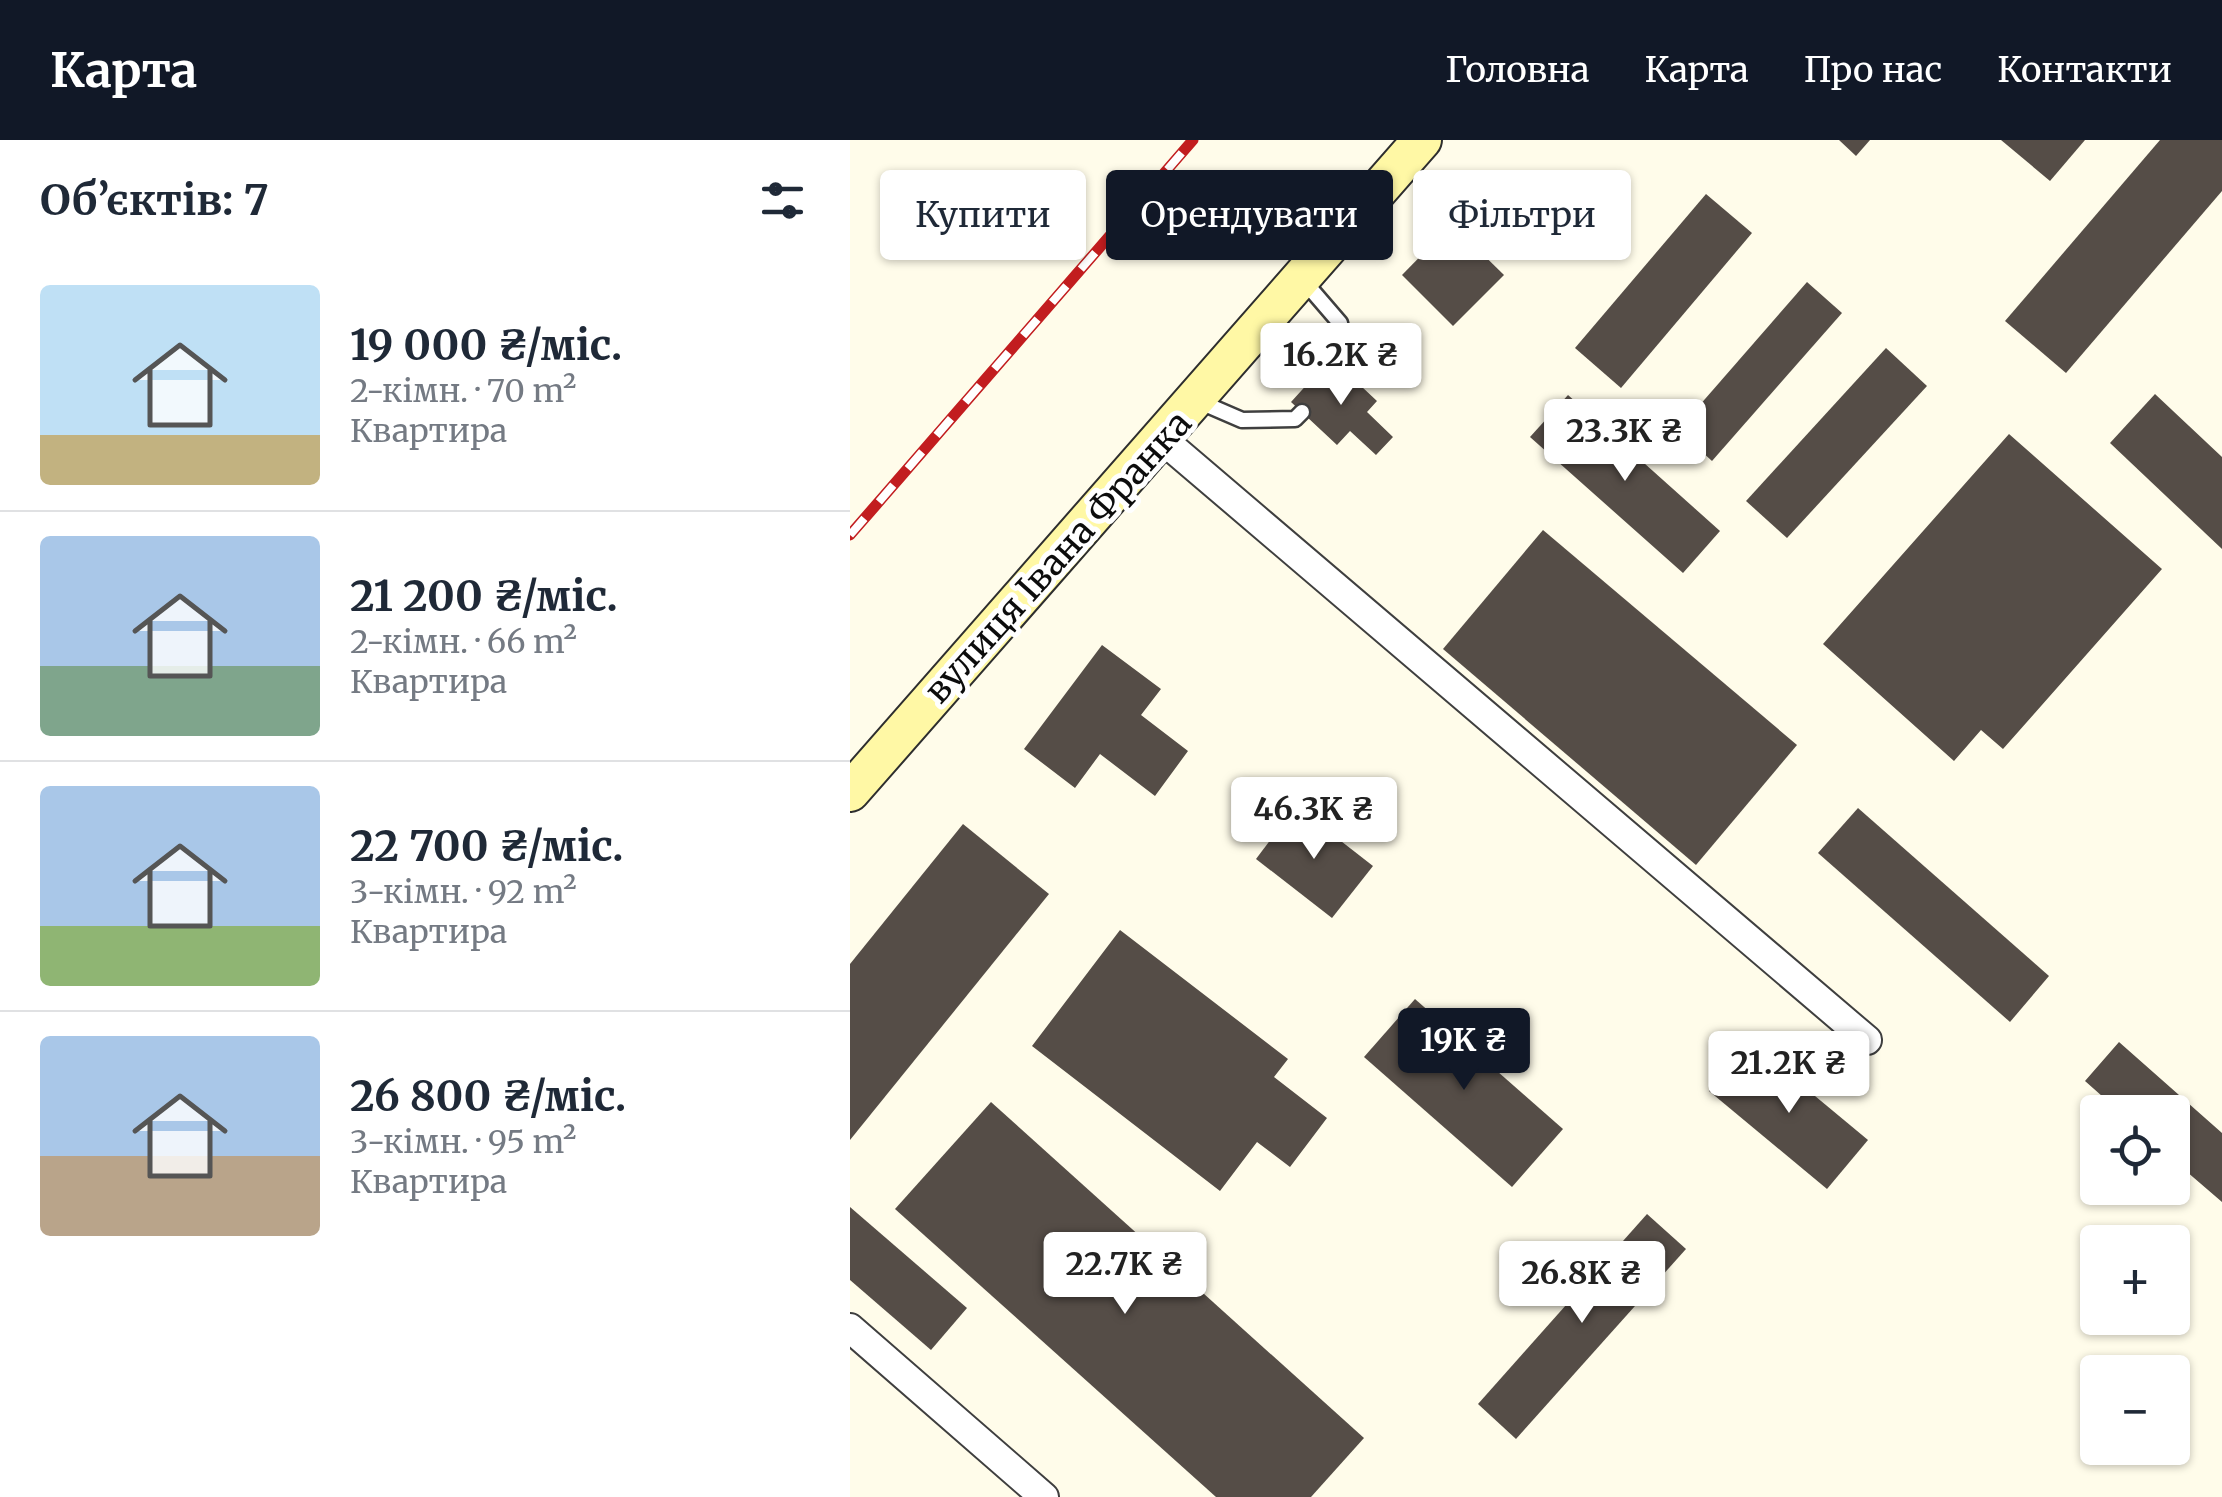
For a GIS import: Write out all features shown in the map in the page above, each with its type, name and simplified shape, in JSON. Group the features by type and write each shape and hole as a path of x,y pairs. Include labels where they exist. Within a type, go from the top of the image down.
{"main road":[{"name":"вулиця Івана Франка","path":"850,792 1422,140"}],"street":[{"path":"1162,440 1867,1040"},
{"path":"850,1328 1044,1497"}],"lane":[{"path":"1302,279 1340,323 1346,363 1342,368"},
{"path":"1197,400 1242,420 1296,419 1302,412"}],"building":[{"path":"1839,140 1870,140 1856,156"},
{"path":"2001,140 2085,140 2050,181"},
{"path":"2160,140 2222,140 2222,191 2066,373 2005,321"},
{"path":"1706,194 1752,233 1621,388 1575,348"},
{"path":"1417,260 1489,260 1504,275 1453,326 1402,275"},
{"path":"1807,282 1842,313 1712,461 1678,430"},
{"path":"1886,348 1927,386 1787,538 1746,501"},
{"path":"1331,358 1377,401 1367,412 1393,437 1376,455 1350,431 1337,445 1291,402"},
{"path":"2155,394 2222,457 2222,549 2110,443"},
{"path":"1568,395 1720,531 1683,573 1530,437"},
{"path":"2009,434 2162,569 2003,749 1981,730 1954,761 1823,644"},
{"path":"1543,530 1797,745 1696,865 1443,649"},
{"path":"1102,645 1161,689 1141,715 1188,751 1155,796 1100,754 1075,788 1024,749"},
{"path":"1296,806 1373,866 1332,918 1256,859"},
{"path":"1858,808 2049,976 2010,1022 1818,853"},
{"path":"963,824 1049,894 850,1140 850,964"},
{"path":"1120,930 1288,1059 1274,1077 1327,1118 1290,1167 1257,1142 1220,1191 1032,1046"},
{"path":"1415,999 1563,1129 1512,1187 1364,1057"},
{"path":"1750,1042 1868,1140 1827,1189 1709,1091"},
{"path":"2119,1042 2179,1095 2101,1095 2085,1081"},
{"path":"991,1102 1364,1438 1311,1497 1216,1497 895,1209"},
{"path":"2190,1105 2222,1133 2222,1202 2190,1174"},
{"path":"850,1207 967,1308 931,1350 850,1280"},
{"path":"1647,1214 1686,1249 1516,1439 1478,1404"}],"railway":[{"path":"850,535 1193,140"}]}
